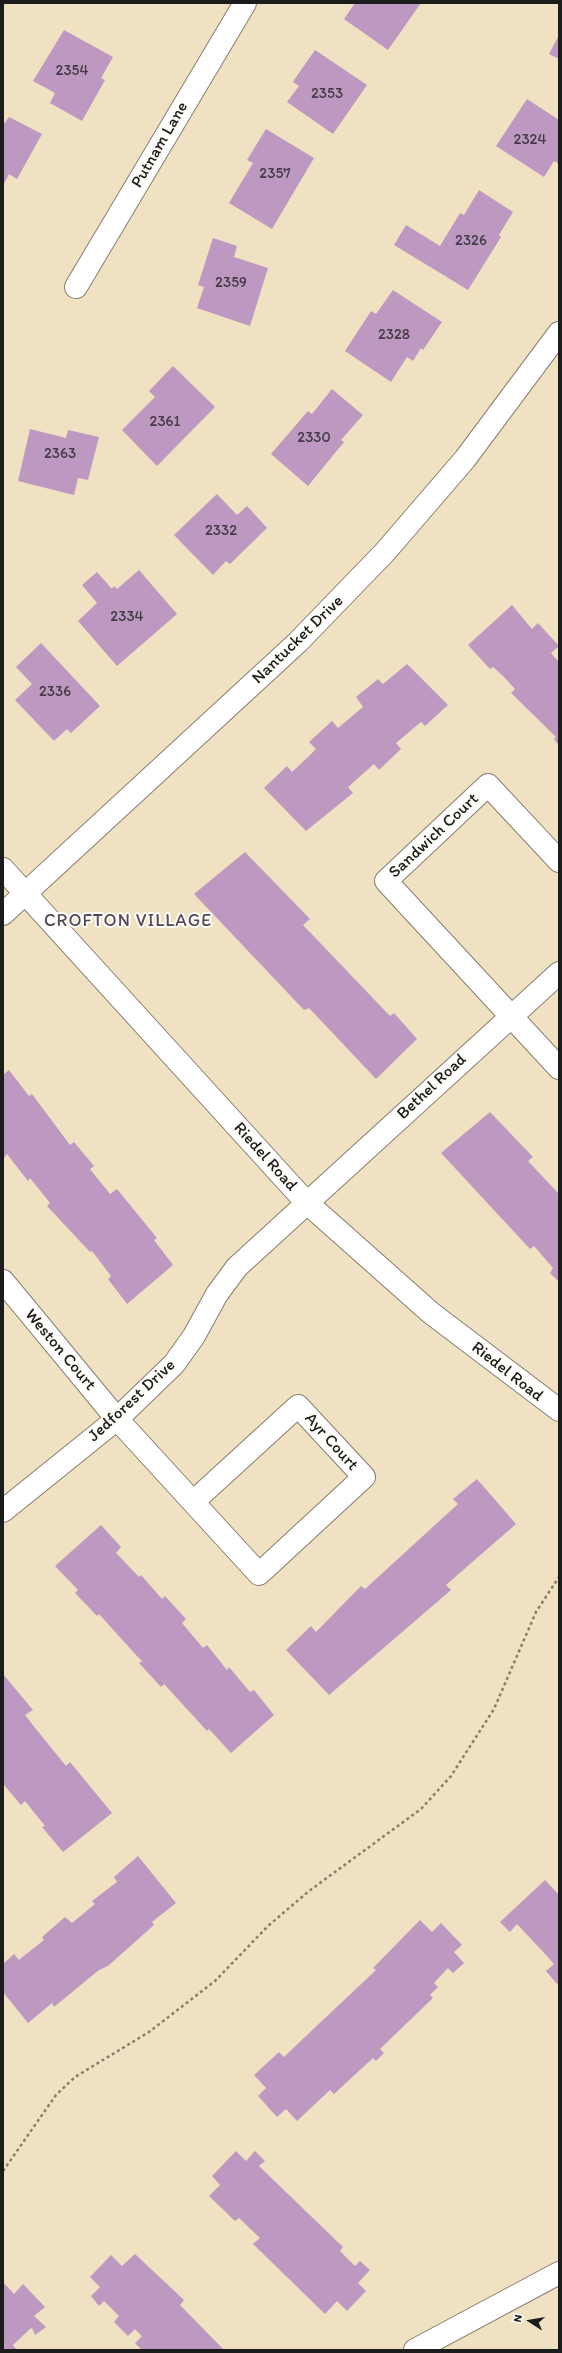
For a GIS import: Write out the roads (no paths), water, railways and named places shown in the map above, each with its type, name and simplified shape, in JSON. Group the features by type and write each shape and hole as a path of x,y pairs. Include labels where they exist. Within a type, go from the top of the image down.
{"street":[{"name":"Putnam Lane","path":"76,287 245,3"},
{"name":"Nantucket Drive","path":"3,914 298,642 385,552 465,459 556,346"},
{"name":"Sandwich Court","path":"510,1015 386,881 488,785 559,861"},
{"name":"Riedel Road","path":"3,869 306,1202 431,1313 559,1410"},
{"name":"Bethel Road","path":"306,1202 559,972"},
{"path":"510,1015 559,1068"},
{"name":"Jedforest Drive","path":"3,1512 117,1419 174,1364 194,1336 217,1294 237,1267 306,1202"},
{"name":"Weston Court","path":"3,1281 117,1419"},
{"name":"Ayr Court","path":"117,1419 193,1502 259,1574 364,1477 298,1406 193,1502"},
{"path":"415,2350 559,2273"}],"district":[{"name":"CROFTON VILLAGE","path":"128,921"}]}
